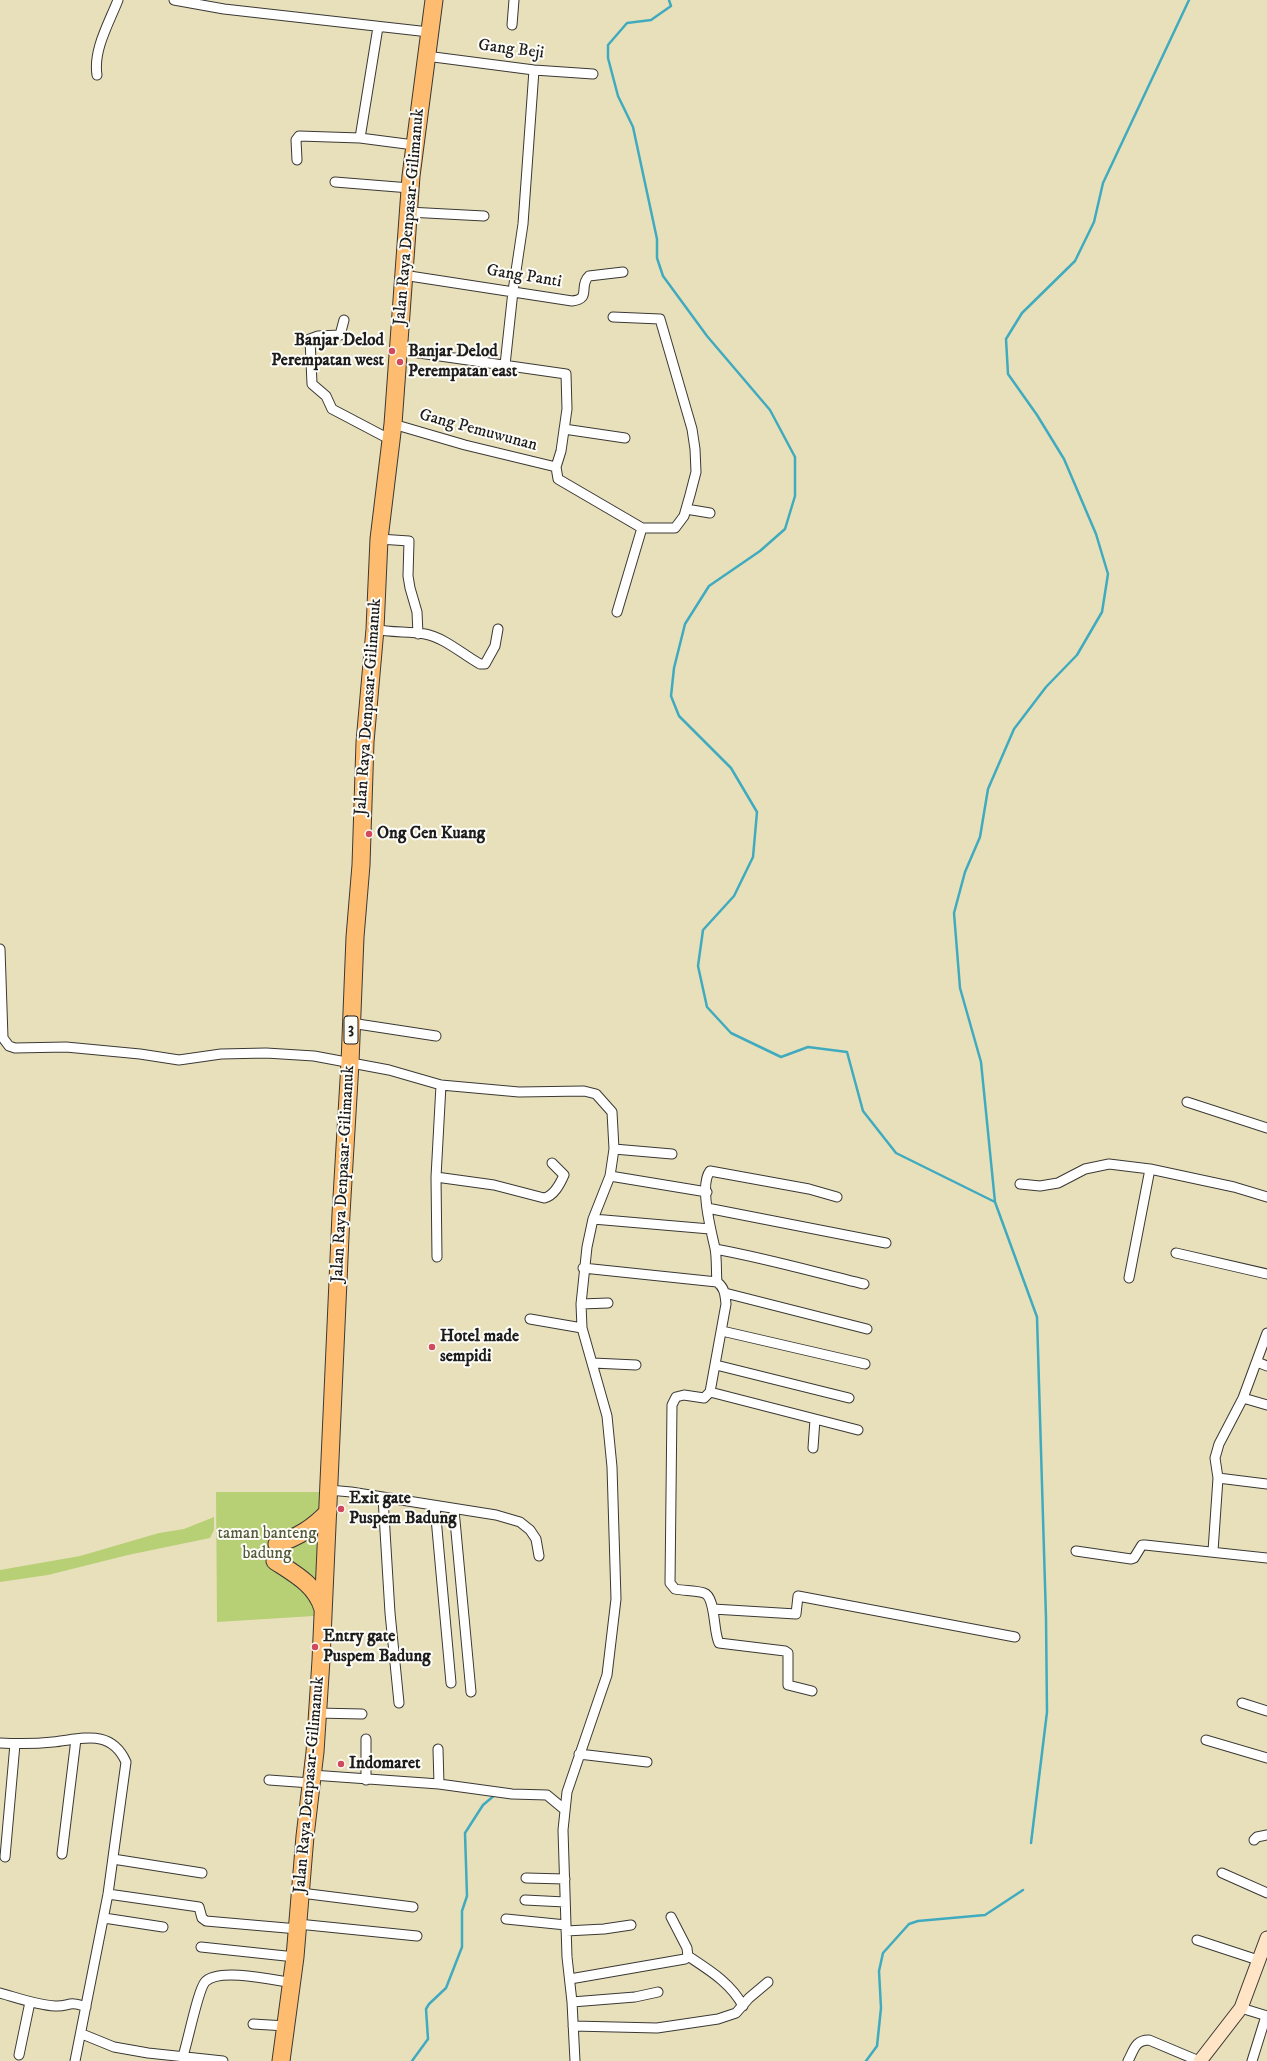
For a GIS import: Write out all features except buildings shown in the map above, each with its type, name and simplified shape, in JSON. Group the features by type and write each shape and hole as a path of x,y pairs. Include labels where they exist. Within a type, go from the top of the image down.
{"highway":[{"name":"Jalan Raya Denpasar-Gilimanuk","path":"281,2061 293,1983 312,1779 324,1611 340,1214 350,1063 354,945 361,865 365,742 374,630 379,539 392,432 414,145 434,0"},
{"path":"277,1544 306,1532 317,1524 328,1512"},
{"path":"275,1561 312,1587 320,1599 324,1611"}],"street":[{"path":"97,75 95,64 98,52 118,0"},
{"path":"174,0 224,9 429,32"},
{"path":"512,25 514,0"},
{"path":"360,138 378,27"},
{"name":"Gang Beji","path":"426,56 534,70 593,74"},
{"path":"505,365 513,291 524,224 534,70"},
{"path":"297,160 296,140 299,136 360,138 414,145"},
{"path":"335,182 410,188"},
{"path":"408,212 484,216"},
{"name":"Gang Panti","path":"403,275 577,301 583,297 585,280 589,276 623,272"},
{"path":"398,350 566,374 566,409 564,429 561,451 556,467 558,479 629,522 642,528 674,528 684,516 696,472 695,448 692,429 660,319 613,317"},
{"name":"Gang Pemuwunan","path":"344,320 340,335 333,337 318,336 310,339 312,384 326,396 332,408 392,432 465,446 556,467"},
{"path":"564,429 625,438"},
{"path":"686,510 710,513"},
{"path":"617,612 642,528"},
{"path":"379,539 409,542 408,576 417,612 418,634"},
{"path":"374,630 391,633 425,634 446,642 474,660 485,664 495,646 498,629"},
{"path":"0,949 4,1038 6,1044 15,1048 66,1048 140,1054 179,1060 221,1054 266,1052 314,1056 389,1070 441,1085 519,1092 584,1091 596,1094 612,1112 614,1149 610,1176 594,1219 584,1268 581,1304 582,1328 607,1416 612,1459 616,1599 607,1675 567,1792 565,1810 563,1850 566,1928 575,2061"},
{"path":"351,1023 436,1036"},
{"path":"437,1257 436,1176 441,1085"},
{"path":"1187,1102 1267,1128"},
{"path":"614,1149 672,1154"},
{"path":"436,1176 494,1186 544,1198 553,1194 564,1175 552,1163"},
{"path":"1020,1184 1040,1186 1058,1183 1085,1169 1100,1164 1109,1164 1150,1169 1234,1187 1267,1197"},
{"path":"1129,1278 1150,1169"},
{"path":"717,1282 715,1249 707,1208 708,1174 710,1171 715,1170 809,1189 837,1197"},
{"path":"610,1176 707,1192"},
{"path":"707,1208 886,1243"},
{"path":"594,1219 710,1229"},
{"path":"715,1249 748,1255 811,1272 864,1284"},
{"path":"1176,1253 1267,1274"},
{"path":"584,1268 717,1282 722,1286 725,1293 726,1304 716,1365 707,1395"},
{"path":"725,1293 867,1329"},
{"path":"581,1304 608,1303"},
{"path":"530,1320 582,1328"},
{"path":"722,1331 865,1364"},
{"path":"1213,1551 1218,1478 1215,1458 1219,1444 1243,1398 1267,1333"},
{"path":"1257,1362 1267,1366"},
{"path":"593,1363 636,1366"},
{"path":"716,1365 849,1398"},
{"path":"812,1690 788,1685 788,1653 785,1651 719,1643 713,1609 708,1596 705,1593 675,1589 670,1583 672,1405 676,1397 684,1395 707,1395 858,1430"},
{"path":"1243,1398 1267,1405"},
{"path":"813,1448 815,1419"},
{"path":"1218,1478 1267,1484"},
{"path":"329,1490 351,1492 454,1510 496,1515 520,1522 530,1530 536,1540 539,1556"},
{"path":"383,1498 390,1613 399,1703"},
{"path":"436,1507 451,1683"},
{"path":"454,1510 471,1692"},
{"path":"1076,1551 1131,1559 1134,1558 1142,1545 1213,1551 1267,1558"},
{"path":"713,1609 796,1614 798,1596 1016,1637"},
{"path":"1242,1703 1267,1711"},
{"path":"317,1713 362,1714"},
{"path":"0,1743 15,1744 54,1742 91,1738 114,1745 121,1751 126,1762 104,1918 82,2034 75,2061"},
{"path":"62,1854 76,1739"},
{"path":"366,1739 366,1780"},
{"path":"1206,1740 1267,1758"},
{"path":"5,1857 15,1744"},
{"path":"438,1749 439,1784"},
{"path":"579,1754 647,1762"},
{"path":"269,1780 366,1780 439,1784 547,1795 565,1810"},
{"path":"1254,1840 1257,1837 1267,1835"},
{"path":"113,1859 202,1873"},
{"path":"1222,1873 1267,1893"},
{"path":"526,1878 565,1879"},
{"path":"301,1893 412,1907"},
{"path":"108,1894 199,1906 202,1918 206,1921 417,1936"},
{"path":"525,1900 565,1902"},
{"path":"104,1918 163,1927"},
{"path":"671,1918 687,1948 688,1956 730,1987 736,1993 743,2006"},
{"path":"506,1919 566,1928 604,1929 632,1925"},
{"path":"1128,2061 1138,2042 1142,2040 1149,2040 1199,2061 1241,2008 1267,1938"},
{"path":"1197,1940 1258,1960"},
{"path":"201,1947 295,1957"},
{"path":"570,1979 685,1959 688,1956"},
{"path":"184,2056 202,1987 211,1977 222,1975 240,1976 293,1983"},
{"path":"573,2026 638,2028 683,2025 718,2019 736,2012 749,1998 768,1982"},
{"path":"572,2002 635,1997 658,1992"},
{"path":"0,1993 30,2002 58,2007 75,2003 86,2007"},
{"path":"19,2054 30,2002"},
{"path":"1241,2008 1267,2016 1252,2061"},
{"path":"253,2024 286,2026"},
{"path":"82,2034 114,2047 148,2053 223,2061"}],"green space":[{"name":"taman banteng badung","path":"216,1492 320,1492 314,1616 217,1622"},
{"path":"214,1517 214,1530 210,1538 128,1555 48,1575 0,1582 0,1570 80,1556 159,1533 184,1529"}],"waterway":[{"path":"669,0 671,6 651,20 627,23 608,45 608,58 618,96 633,127 657,239 657,258 663,276 707,336 770,410 795,457 795,496 785,529 760,551 709,586 685,624 674,668 671,696 679,716 731,768 757,812 753,857 734,896 703,930 698,966 707,1007 731,1033 781,1057 808,1047 847,1052 863,1111 896,1153 995,1202"},
{"path":"1031,1843 1047,1712 1046,1618 1037,1317 995,1202 981,1062 960,988 954,913 965,872 980,837 988,789 1014,729 1046,687 1077,655 1102,612 1108,574 1096,534 1064,459 1037,415 1008,374 1006,339 1022,313 1075,261 1094,222 1103,183 1189,0"},
{"path":"412,2061 428,2039 426,2009 429,2004 446,1988 462,1947 462,1911 467,1896 465,1833 483,1805 496,1794"},
{"path":"866,2061 877,2046 881,2008 879,1971 883,1953 909,1924 918,1921 985,1915 1023,1890"}],"place":[{"name":"Banjar Delod Perempatan west","path":"392,351"},
{"name":"Banjar Delod Perempatan east","path":"400,362"},
{"name":"Ong Cen Kuang","path":"369,834"},
{"name":"Hotel made sempidi","path":"432,1347"},
{"name":"Exit gate Puspem Badung","path":"341,1509"},
{"name":"Entry gate Puspem Badung","path":"315,1647"},
{"name":"Indomaret","path":"341,1764"}]}
